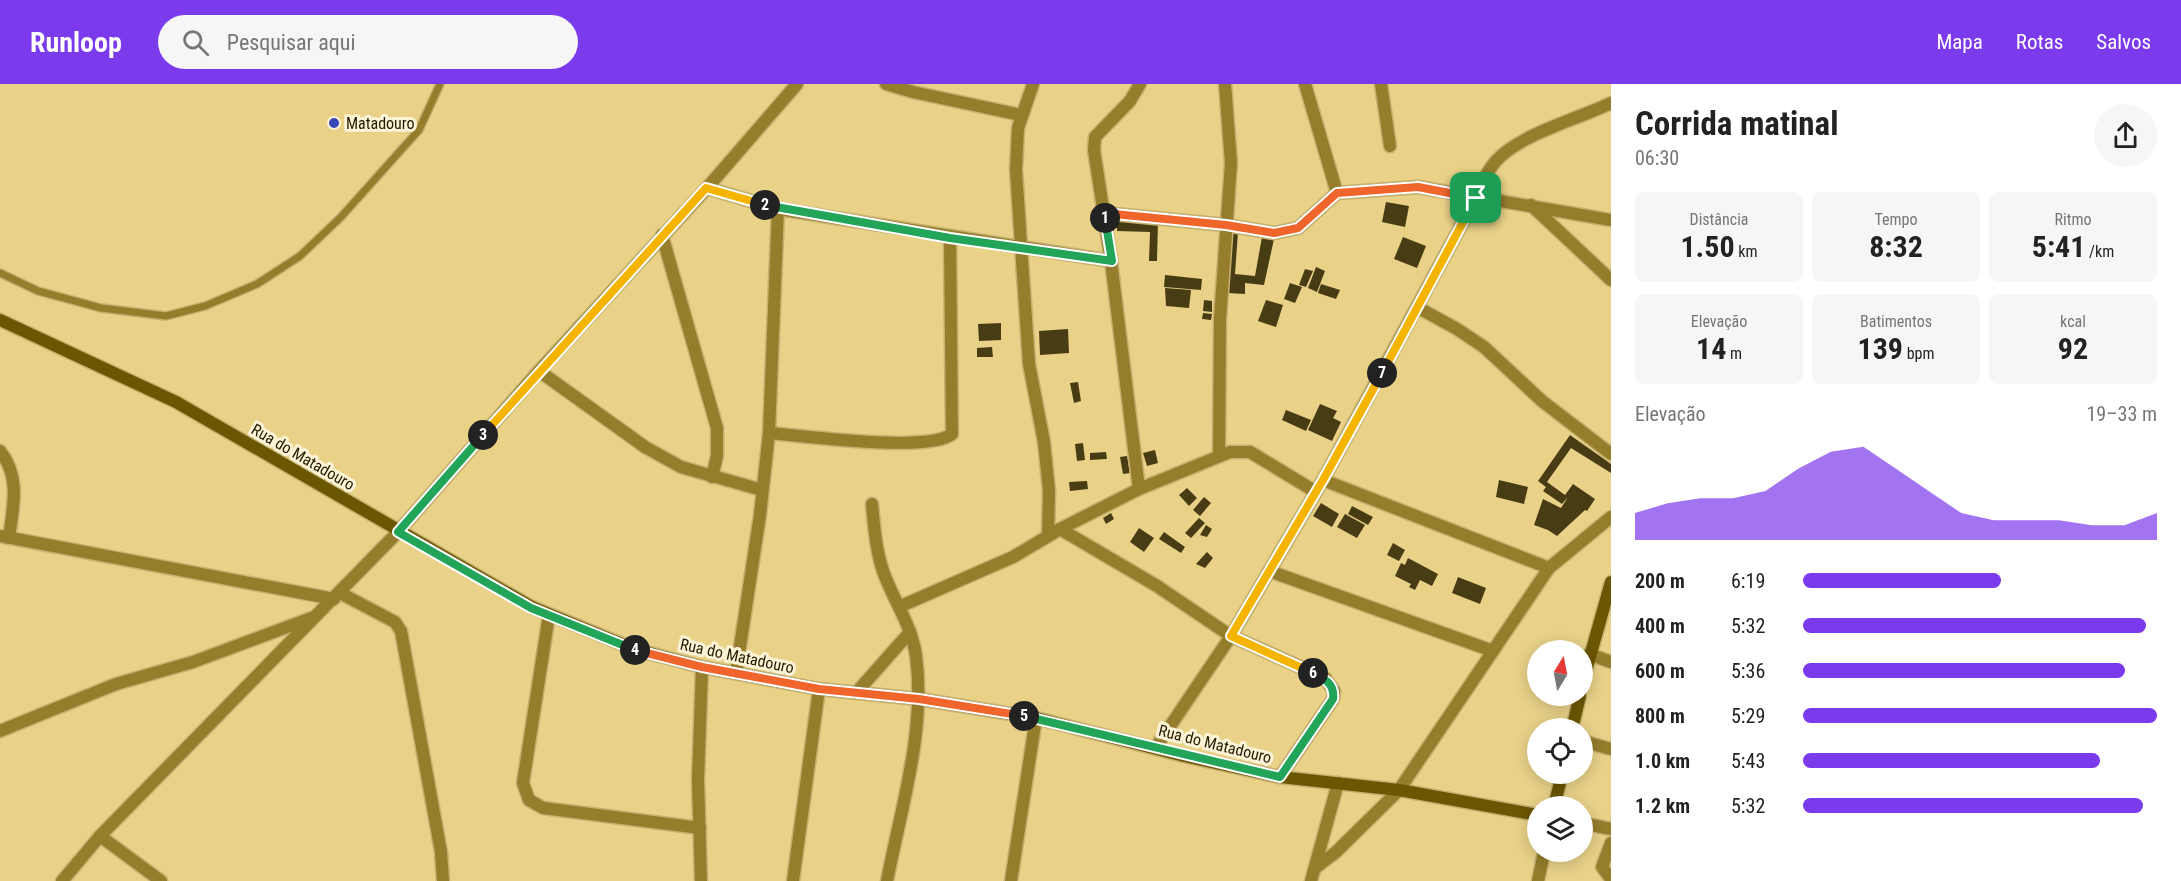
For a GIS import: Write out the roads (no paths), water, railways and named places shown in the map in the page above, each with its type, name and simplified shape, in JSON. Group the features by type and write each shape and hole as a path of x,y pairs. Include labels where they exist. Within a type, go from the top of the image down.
{"street":[{"path":"62,881 100,836 398,532 539,371 798,84"},
{"path":"886,84 1021,115"},
{"path":"1033,84 1021,115 1016,170 1029,364 1044,442 1049,491 1048,536"},
{"path":"1139,489 1112,261 1094,150 1095,137 1130,101 1140,84"},
{"path":"1219,456 1220,319 1231,164 1225,84"},
{"path":"1305,84 1337,193"},
{"path":"1381,84 1390,146"},
{"path":"1156,747 1231,636 1323,480 1476,198 1485,176 1497,160 1511,148 1611,103"},
{"path":"1104,213 1226,225 1274,233 1287,232 1311,219 1328,199 1337,193 1418,187 1611,220"},
{"path":"706,188 778,209 950,238 1112,261"},
{"path":"1530,205 1611,280"},
{"path":"736,673 769,433 778,209"},
{"path":"662,235 717,428 717,456 712,477"},
{"path":"769,433 906,443 944,440 952,434 949,351 950,238"},
{"path":"1417,307 1484,347 1542,401 1611,454"},
{"name":"Rua do Matadouro","path":"0,320 176,402 531,608 634,649 702,667 819,689 919,699 1036,718 1184,756 1280,777 1399,790 1527,813"},
{"path":"539,371 645,447 681,467 762,490"},
{"path":"0,451 14,474 15,486 4,537 337,596 395,622 401,632 441,852 443,881"},
{"path":"901,606 1013,556 1139,489 1219,456 1240,451 1250,452 1316,492"},
{"path":"1323,480 1549,568"},
{"path":"872,504 884,572 901,606 916,654 919,699 913,753 887,881"},
{"path":"1313,877 1399,790 1549,568 1611,517"},
{"path":"1060,529 1157,586 1231,636 1324,678 1334,691 1333,699 1280,777"},
{"path":"1269,571 1493,651"},
{"path":"1593,641 1610,587"},
{"path":"0,731 116,684 193,662 318,615"},
{"path":"549,615 523,783 529,800 543,808 700,828"},
{"path":"856,693 910,632"},
{"path":"1593,655 1611,662"},
{"path":"701,881 698,780 702,667"},
{"path":"793,881 819,689"},
{"path":"1011,881 1036,718"},
{"path":"1593,744 1611,749"},
{"path":"1313,877 1338,783"},
{"path":"1593,826 1611,829"},
{"path":"100,836 161,881"},
{"path":"1611,843 1602,867 1611,879"},
{"path":"1538,881 1542,862"}],"lane":[{"path":"0,273 38,291 101,308 166,316 205,306 257,284 300,256 341,217 419,130 440,84"}],"place":[{"name":"Matadouro","path":"334,123"}]}
